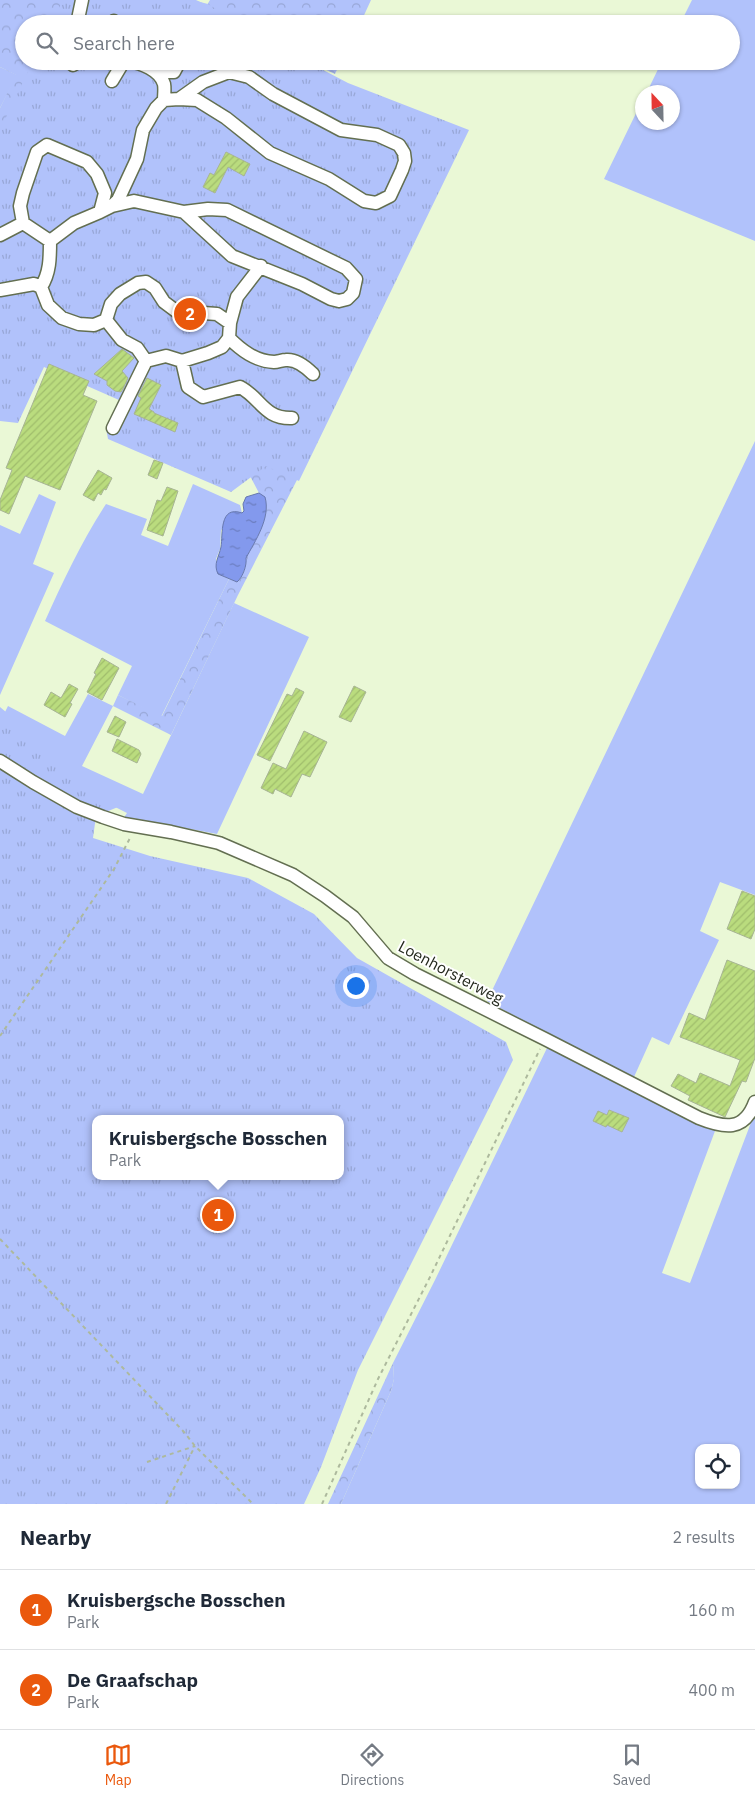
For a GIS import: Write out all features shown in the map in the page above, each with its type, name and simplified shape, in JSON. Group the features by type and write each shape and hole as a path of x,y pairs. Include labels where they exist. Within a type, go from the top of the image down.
{"street":[{"path":"79,15 82,0"},
{"path":"112,82 119,70"},
{"path":"152,70 156,72 174,72 175,70"},
{"path":"112,206 118,200 137,159 143,130 164,100 164,83 156,72"},
{"path":"164,100 198,100 226,118 270,153 329,180 364,201 376,203 390,196 405,161 404,153 399,145 377,135 340,130 273,94 249,77 229,72 203,82 180,99"},
{"path":"50,241 23,223 20,206 22,193 37,152 47,145 87,162 97,174 104,193 100,212"},
{"path":"50,241 74,223 112,206 134,201 184,212 208,209 227,210 346,268 356,279 353,293 347,299 331,300 302,284 232,256 184,212"},
{"path":"0,235 23,223"},
{"path":"41,287 47,278 50,241"},
{"path":"113,428 146,361 166,356 182,361 222,347 229,338 230,323 237,298 261,266"},
{"path":"106,320 111,304 120,294 138,283 146,282 155,288 164,302 176,311 217,314 230,323"},
{"path":"0,290 34,284 41,287 48,305 62,318 79,324 94,325 106,320"},
{"path":"106,320 122,340 137,348 146,361"},
{"path":"229,338 243,352 259,359 275,362 288,359 307,368 314,374"},
{"path":"182,361 188,387 203,397 240,387 250,392 267,411 280,418 292,418"},
{"name":"Loenhorsterweg","path":"0,761 77,807 135,826 219,843 293,875 353,917 388,958 415,974 699,1118 718,1126 733,1125 751,1112 755,1102"}],"path":[{"path":"0,1036 114,869 135,826"},
{"path":"322,1504 378,1379 430,1277 545,1039"},
{"path":"0,1239 184,1432 195,1446 253,1504"},
{"path":"147,1462 195,1446"},
{"path":"166,1504 195,1446"}],"green space":[{"path":"0,0 73,0 66,15 15,15 15,70 37,70 0,144 0,108 16,75 0,67"},
{"path":"63,0 192,0 208,4 225,15 56,15"},
{"path":"132,0 196,0 207,5 210,0 371,0 364,15 173,15"},
{"path":"692,0 755,0 755,241 604,179 635,115 635,130 680,130 680,85 650,85 658,70 740,70 740,15 684,15"},
{"path":"0,67 17,75 0,108"},
{"path":"29,70 323,70 348,83 469,130 299,481 266,466 231,492 108,439 106,428 119,400 44,367 18,423 0,421 0,130"},
{"path":"326,70 337,70 335,74"},
{"path":"755,441 755,895 720,882 700,931 719,940 669,1045 652,1037 634,1077 487,1001"},
{"path":"261,461 298,478 238,595 171,735 113,706 118,695 162,716 229,579 237,582 243,574 245,558 261,529 266,513 265,498 259,493 250,476"},
{"path":"193,484 240,505 242,513 221,530 220,549 216,559 218,574 229,579 161,717 118,695 132,666 45,621 73,561 106,504 147,519 141,535 168,546"},
{"path":"39,494 56,502 33,564 54,573 0,695 0,525 20,534"},
{"path":"234,603 309,637 217,834 132,818 123,819 127,813 42,770 2,718 8,706 65,736 88,694 113,706 82,766 143,794"},
{"path":"0,707 118,807 96,816 93,838 150,856 248,878 314,914 357,958 506,1042 513,1060 358,1370 321,1467 304,1504 0,1504"},
{"path":"547,1048 715,1131 662,1273 690,1283 755,1114 755,1504 341,1504 391,1391 394,1379 393,1363"},
{"path":"393,1363 394,1379 391,1391 341,1504 328,1504"}],"water":[{"path":"259,493 265,497 266,513 258,537 246,558 243,574 237,582 218,574 216,564 221,547 222,528 229,513 242,513 246,497"}],"building":[{"path":"226,152 250,164 244,176 228,167 215,193 203,187 210,173 214,175"},
{"path":"122,349 134,358 122,371 128,378 121,392 115,391 107,385 107,381 94,374"},
{"path":"49,364 89,381 83,395 97,401 60,490 25,476 9,514 0,510 0,500 12,470 6,468"},
{"path":"147,378 161,385 149,409 178,423 175,432 134,414 141,398 138,396"},
{"path":"154,460 163,463 157,479 148,475"},
{"path":"98,470 112,478 106,490 104,489 101,495 98,493 94,501 83,495"},
{"path":"167,487 178,491 163,536 147,530 157,500 161,501"},
{"path":"102,658 119,668 102,700 87,692"},
{"path":"69,684 78,689 65,717 44,705 51,692 61,698"},
{"path":"354,686 366,692 351,722 339,717"},
{"path":"296,688 304,692 270,761 257,755 287,694 292,696"},
{"path":"115,716 126,722 119,737 107,732"},
{"path":"304,731 327,742 310,777 302,774 291,797 275,789 273,794 261,788 273,763 286,769"},
{"path":"117,739 139,750 141,754 137,763 112,751"},
{"path":"742,891 755,896 755,929 751,939 727,929"},
{"path":"727,960 755,971 755,1058 746,1082 742,1081 725,1117 688,1100 690,1096 671,1086 678,1074 696,1083 700,1073 730,1086 740,1060 680,1037 689,1013 705,1020"},
{"path":"609,1110 629,1118 622,1132 593,1121 598,1111 607,1115"}],"place":[{"name":"De Graafschap","path":"190,314"},
{"name":"Kruisbergsche Bosschen","path":"218,1215"}]}
